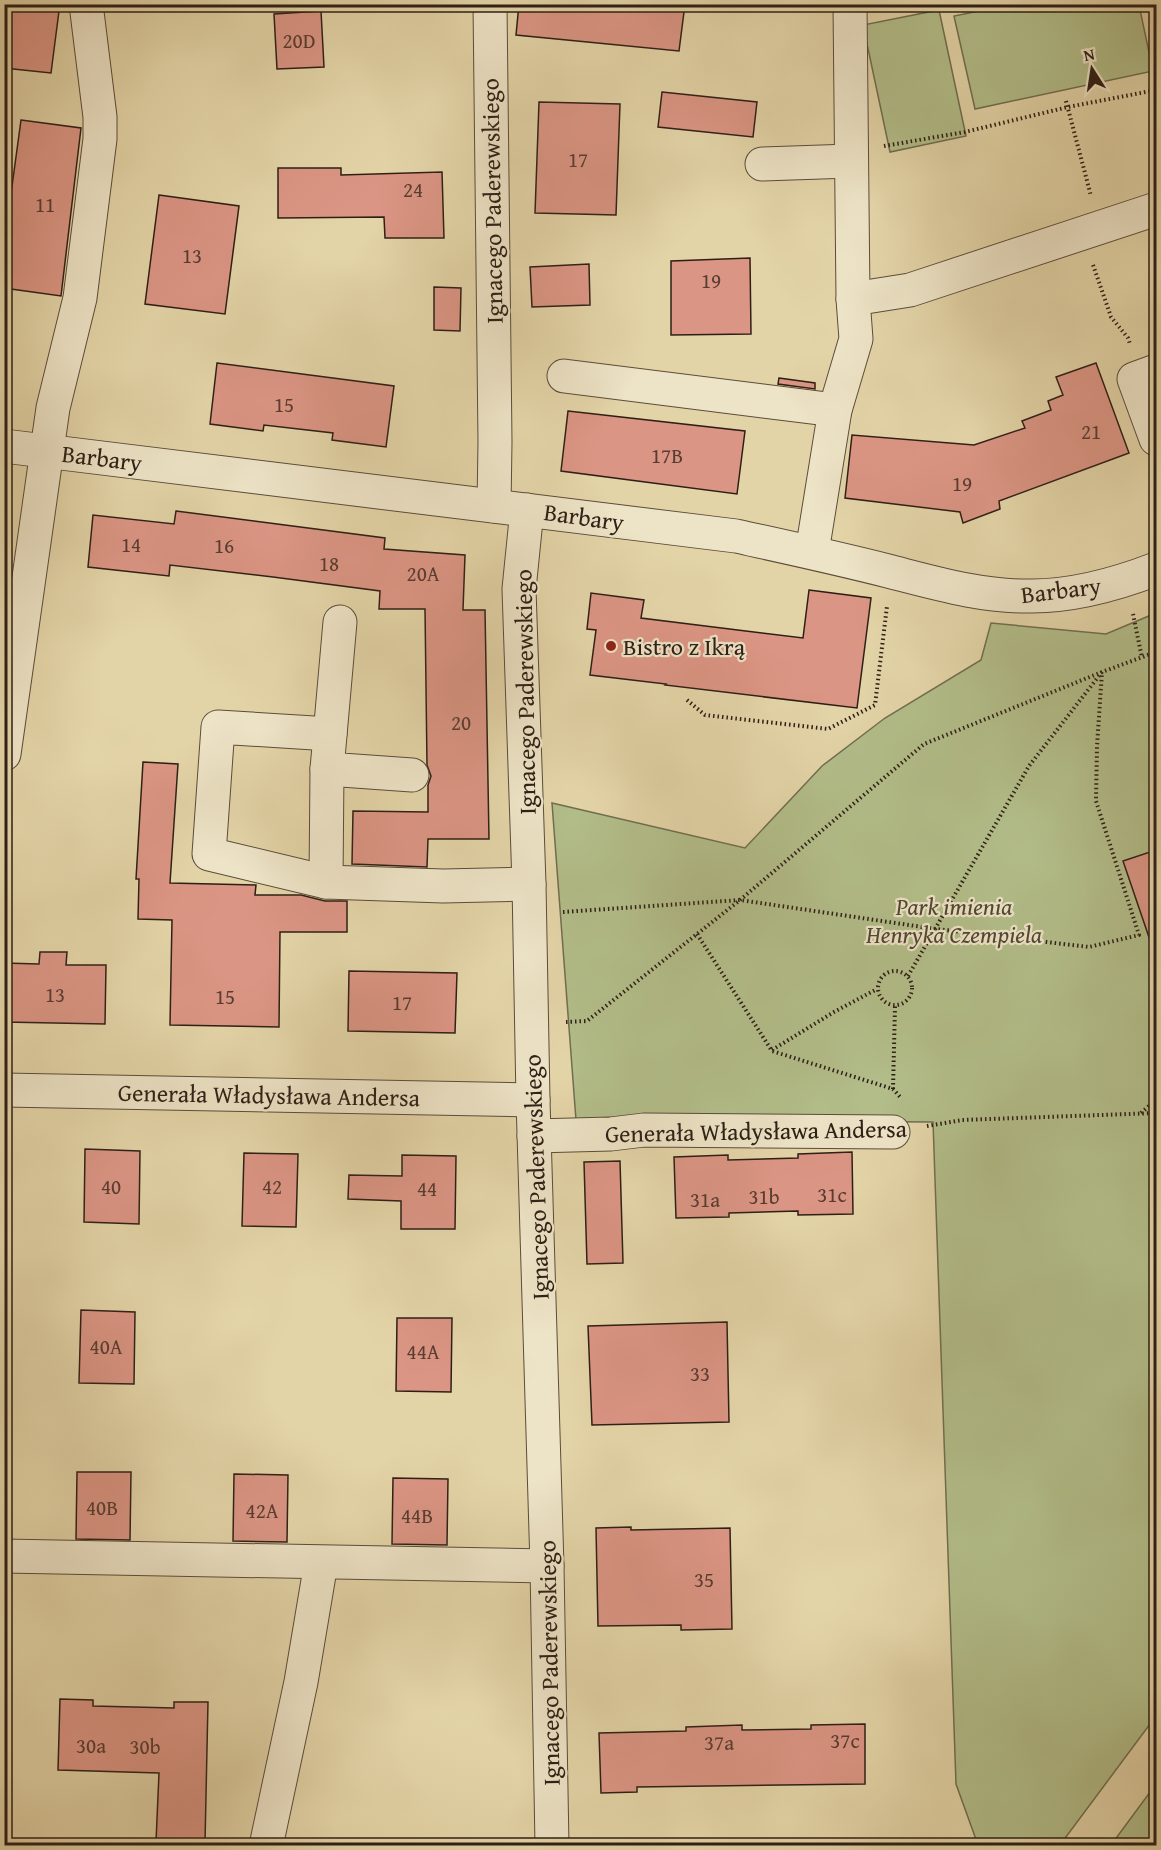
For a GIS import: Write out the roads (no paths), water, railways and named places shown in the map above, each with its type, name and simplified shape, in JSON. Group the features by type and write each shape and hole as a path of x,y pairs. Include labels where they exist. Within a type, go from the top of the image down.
{"street":[{"path":"4,754 53,408 80,298 100,140 100,117 86,4"},
{"name":"Ignacego Paderewskiego","path":"490,4 494,506"},
{"path":"812,552 835,410 856,339 853,299 850,4"},
{"path":"762,164 851,161"},
{"path":"853,299 910,290 1156,209"},
{"path":"1156,371 1134,379 1156,439"},
{"path":"564,376 835,410"},
{"name":"Barbary","path":"4,446 735,536 812,552 972,592 1005,596 1067,594 1126,580 1156,569"},
{"name":"Ignacego Paderewskiego","path":"527,510 519,589 548,1566 552,1845"},
{"path":"326,882 327,769 340,622"},
{"path":"330,734 218,727 209,854 326,882 443,886 529,884"},
{"path":"327,769 412,775"},
{"name":"Generała Władysława Andersa","path":"4,1090 533,1100"},
{"name":"Generała Władysława Andersa","path":"534,1136 900,1118"},
{"path":"4,1556 548,1566"},
{"path":"266,1845 301,1682 321,1563"}],"place":[{"name":"Bistro z Ikrą","path":"611,646"}],"park label":[{"name":"Park imienia Henryka Czempiela","path":"954,920"}]}
